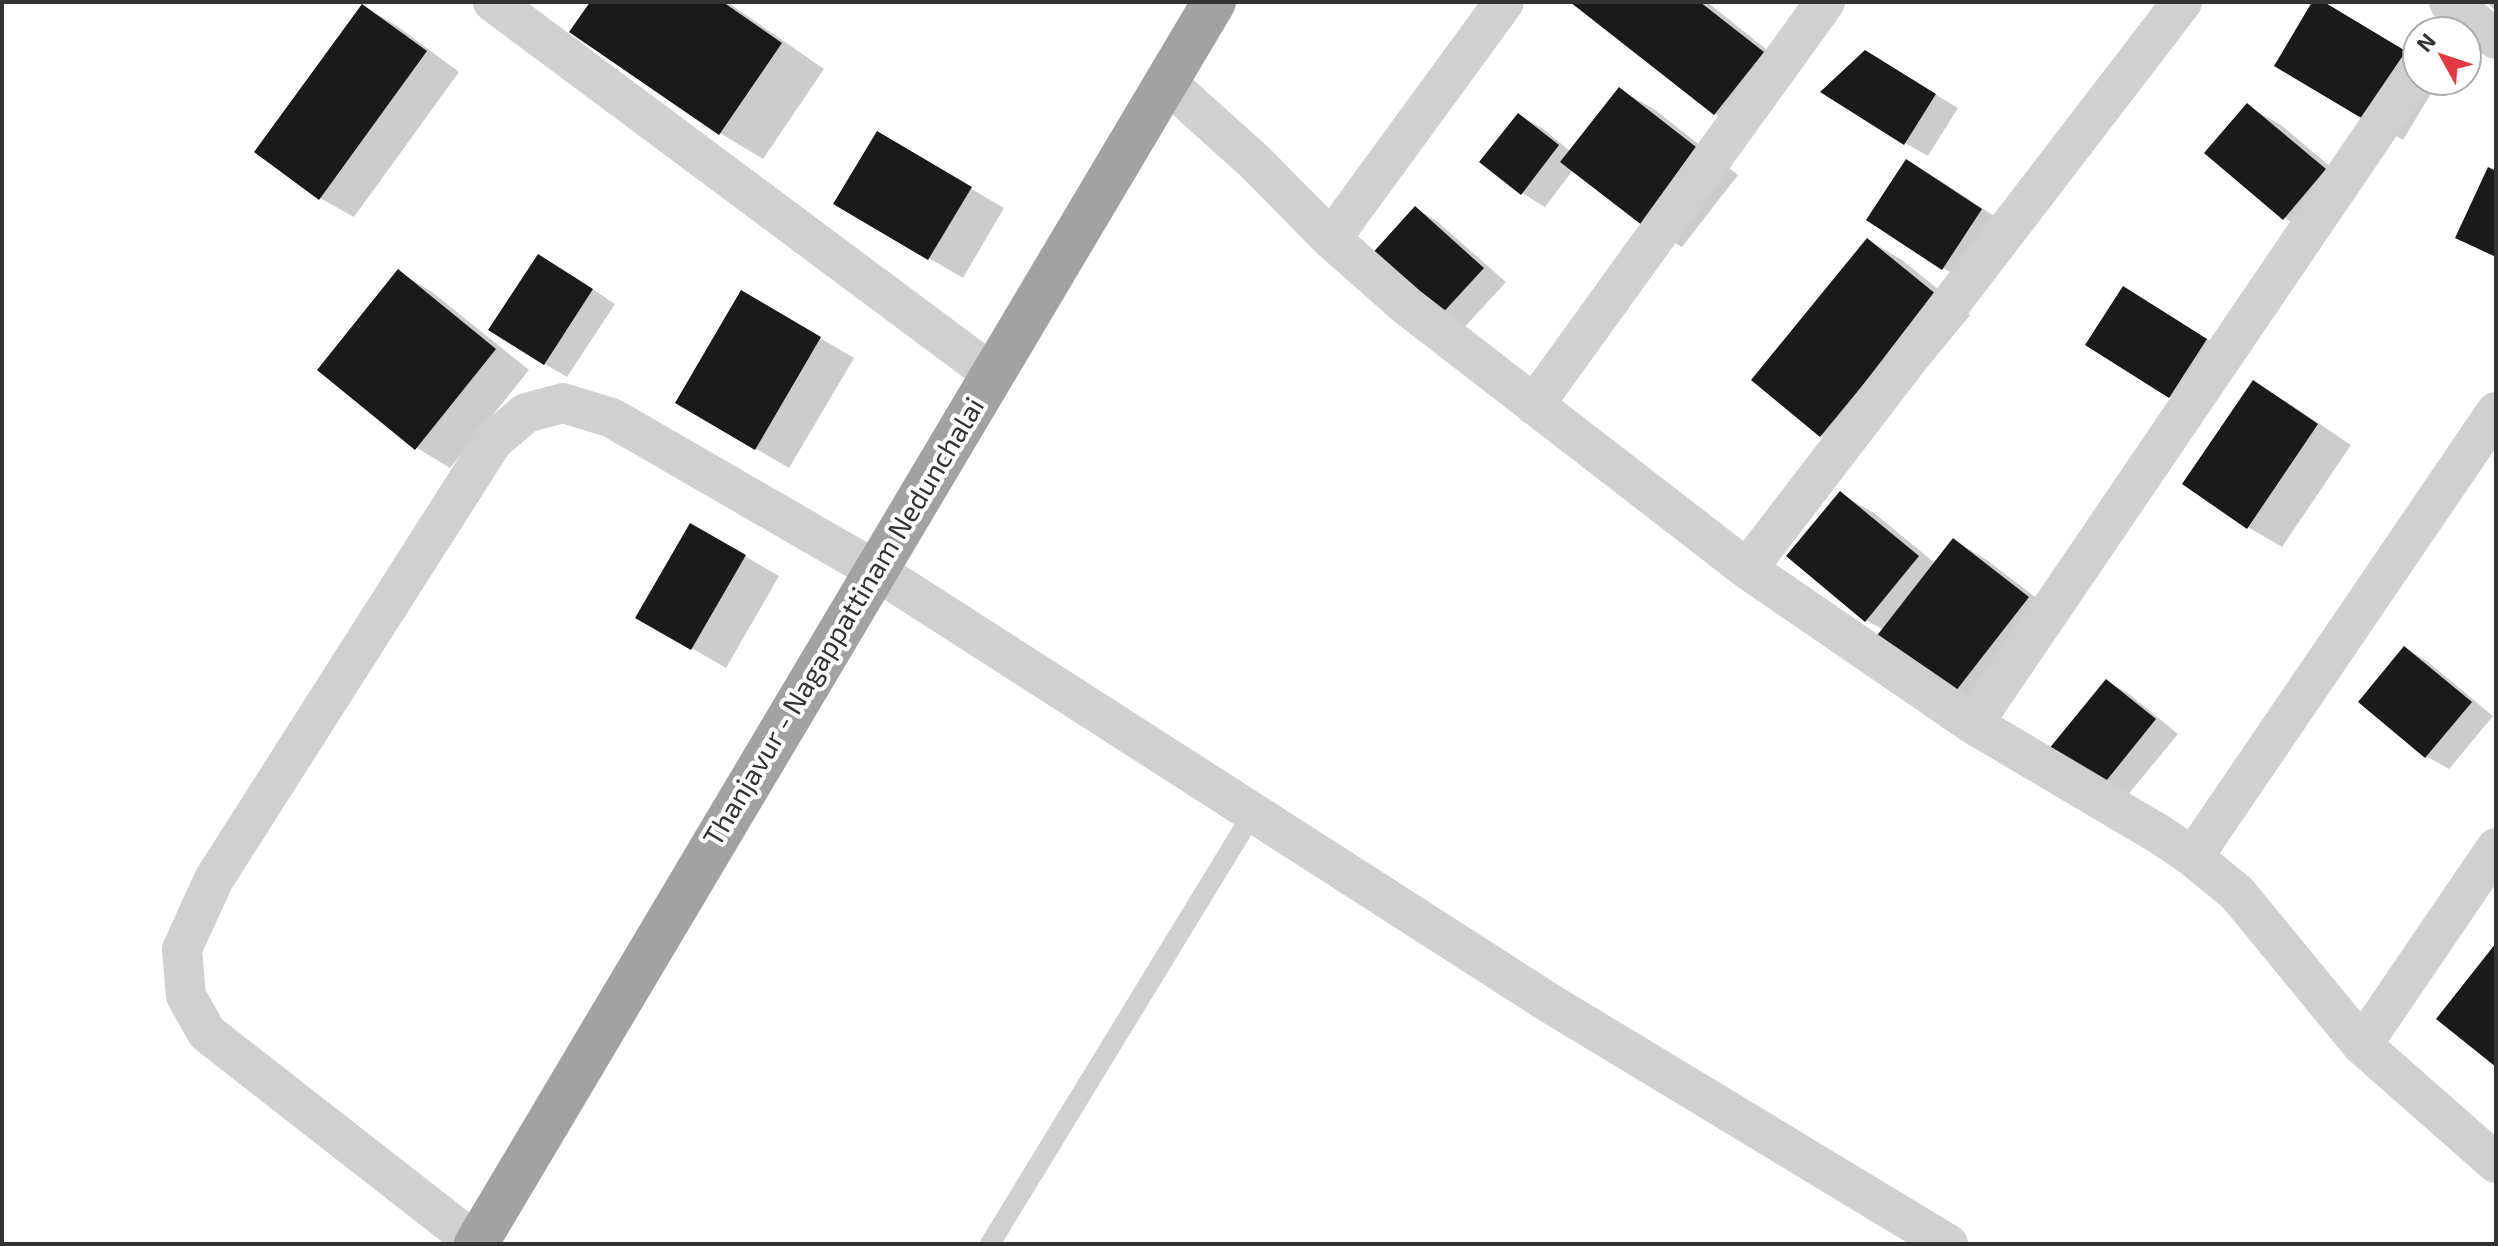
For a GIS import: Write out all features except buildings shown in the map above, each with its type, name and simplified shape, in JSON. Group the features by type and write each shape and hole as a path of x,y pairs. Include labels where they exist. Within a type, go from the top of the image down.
{"highway":[{"name":"Thanjavur - Nagappattinam Nedunchalai","path":"476,1244 1214,2"}],"street":[{"path":"493,2 991,373"},
{"path":"1331,239 1504,2"},
{"path":"1534,405 1825,2"},
{"path":"1747,569 2182,2"},
{"path":"2451,15 2496,39"},
{"path":"1166,82 1255,162 1331,239 1407,306 1747,569 1973,724 2193,857 2237,893 2362,1045 2496,1163"},
{"path":"1973,724 2402,93"},
{"path":"476,1244 207,1033 186,996 182,949 214,879 493,441 526,413 563,403 612,418 875,570 1551,1004 1948,1244"},
{"path":"2193,857 2496,412"},
{"path":"2362,1045 2496,848"}],"lane":[{"path":"990,1244 1253,813"}]}
